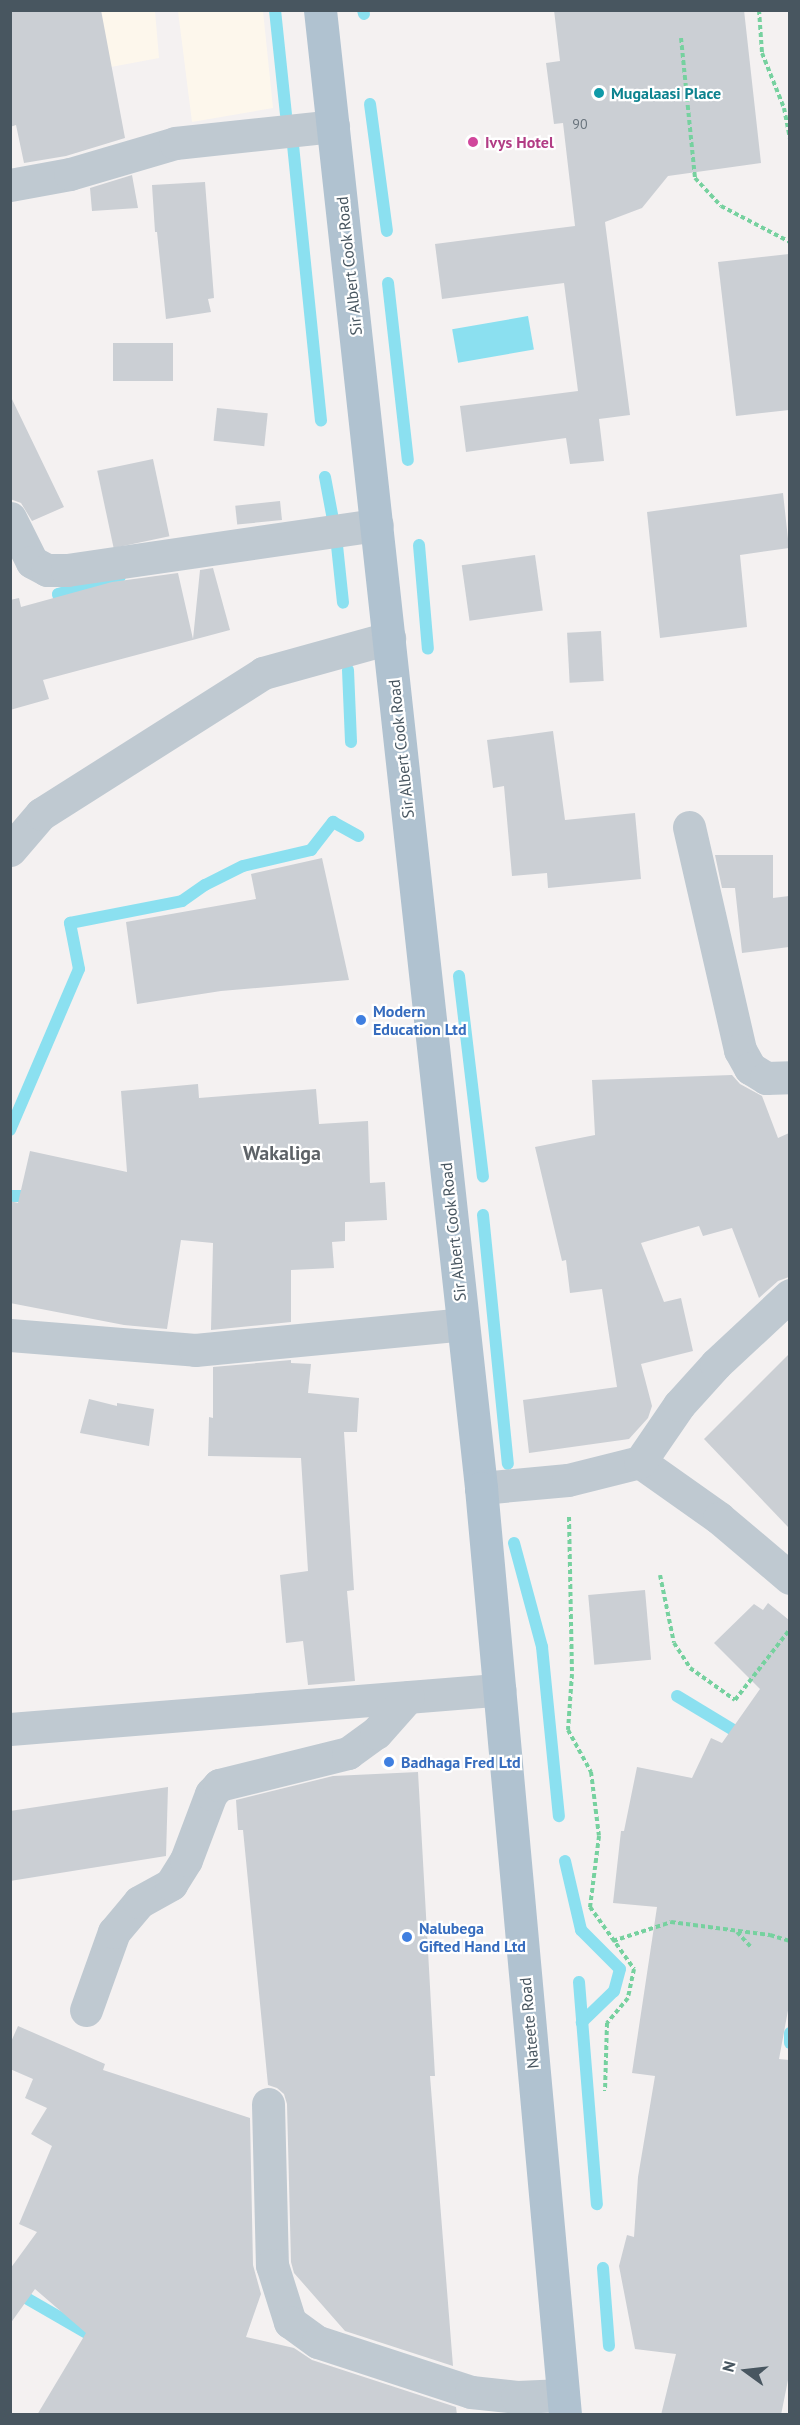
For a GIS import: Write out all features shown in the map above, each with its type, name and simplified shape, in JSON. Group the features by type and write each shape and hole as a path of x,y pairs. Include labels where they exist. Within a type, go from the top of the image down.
{"main road":[{"name":"Sir Albert Cook Road","path":"320,10 481,1488"},
{"name":"Nateete Road","path":"481,1488 564,2405"}],"street":[{"path":"10,185 70,174 176,143 333,126"},
{"path":"10,518 32,562 47,570 67,570 377,525"},
{"path":"10,850 41,814 263,673 389,638"},
{"path":"689,827 740,1050 750,1068 766,1078 789,1077"},
{"path":"481,1488 568,1480 640,1462 679,1405 716,1364 789,1295"},
{"path":"10,1335 195,1350 463,1324"},
{"path":"640,1462 719,1518 789,1578"},
{"path":"10,1729 500,1690"},
{"path":"86,2010 114,1932 140,1902 171,1884 186,1860 211,1794 219,1785 348,1754 375,1733 408,1697"},
{"path":"268,2104 273,2265 290,2322 318,2342 471,2392 564,2405"}],"path":[{"path":"759,10 762,53 784,108 789,140"},
{"path":"681,38 695,178 721,206 789,242"},
{"path":"568,1480 572,1674 568,1730 591,1772 599,1836 590,1907 634,1969 628,1998 607,2023 605,2091"},
{"path":"660,1575 674,1643 690,1668 735,1700 789,1629"},
{"path":"613,1941 671,1922 770,1935 789,1941"},
{"path":"737,1932 752,1948"}],"shaded area":[{"path":"44,11 155,11 159,58 52,78"},
{"path":"178,11 263,11 273,108 192,122"}],"water":[{"path":"528,316 534,349 458,363 452,329"}],"building":[{"path":"10,10 101,10 125,138 66,156 24,163 16,125 10,127"},
{"path":"554,10 744,10 761,163 668,176 642,208 605,222 630,415 599,419 604,461 570,464 566,438 466,452 460,406 578,391 564,283 442,299 435,244 575,226 563,123 554,124 546,63 560,61"},
{"path":"132,175 138,208 92,211 90,188"},
{"path":"205,182 214,298 208,299 211,312 166,319 157,232 155,232 152,185"},
{"path":"789,254 789,410 736,416 718,262"},
{"path":"113,343 173,343 173,381 113,381"},
{"path":"10,395 64,507 32,521 21,503 10,499"},
{"path":"217,408 268,413 264,446 214,441"},
{"path":"153,459 169,536 114,548 97,471"},
{"path":"783,493 789,548 740,555 747,627 660,638 647,512"},
{"path":"280,501 282,520 237,525 235,506"},
{"path":"535,555 543,610 470,621 462,565"},
{"path":"213,568 230,630 43,680 49,699 10,710 10,600 19,598 21,607 112,582 178,573 193,639 200,570"},
{"path":"601,631 604,681 570,683 567,633"},
{"path":"553,731 565,820 635,813 641,879 548,888 547,873 512,876 504,786 493,788 487,740"},
{"path":"715,855 773,855 773,898 789,896 789,947 742,953 735,888 722,888"},
{"path":"322,858 349,980 221,991 137,1004 126,922 256,899 251,874"},
{"path":"732,1075 740,1084 762,1096 778,1138 789,1133 789,1277 778,1281 759,1298 732,1228 703,1236 699,1226 641,1243 664,1302 681,1298 693,1351 641,1364 652,1406 648,1418 629,1439 529,1453 523,1400 617,1387 602,1289 570,1293 566,1260 562,1261 535,1147 595,1135 592,1080"},
{"path":"198,1084 199,1098 316,1089 319,1124 368,1121 370,1183 385,1182 387,1220 345,1222 345,1241 332,1242 334,1268 291,1270 291,1322 211,1330 213,1243 181,1240 167,1329 124,1325 10,1303 10,1201 18,1203 30,1151 127,1172 121,1091"},
{"path":"789,1354 789,1528 704,1439"},
{"path":"291,1360 291,1363 311,1364 308,1393 359,1398 357,1432 344,1432 354,1590 347,1591 355,1681 308,1685 303,1641 286,1643 280,1575 308,1571 301,1458 208,1456 209,1417 213,1418 213,1367"},
{"path":"89,1399 117,1406 117,1403 154,1409 149,1446 80,1433"},
{"path":"645,1590 651,1660 594,1665 588,1595"},
{"path":"768,1603 789,1620 789,2005 779,2059 789,2060 789,2375 781,2415 661,2415 676,2354 635,2349 619,2266 627,2235 634,2237 638,2177 655,2076 632,2073 657,1907 613,1903 621,1831 624,1831 637,1767 692,1778 711,1738 722,1743 760,1689 714,1643 754,1604 763,1610"},
{"path":"418,1772 435,2076 430,2076 453,2366 345,2331 294,2273 291,2262 287,2104 284,2094 268,2085 243,1830 238,1830 236,1800 333,1776"},
{"path":"168,1787 166,1856 10,1881 10,1811"},
{"path":"18,2026 105,2064 103,2070 250,2118 253,2265 261,2294 246,2337 294,2348 312,2360 456,2407 457,2415 37,2415 86,2333 35,2289 10,2324 10,2269 37,2232 19,2224 52,2146 31,2134 47,2108 25,2098 33,2079 10,2069 10,2044"}],"waterway":[{"path":"275,10 286,114"},
{"path":"363,10 364,14"},
{"path":"370,104 387,231"},
{"path":"293,145 321,421"},
{"path":"388,283 408,460"},
{"path":"325,477 336,536 343,603"},
{"path":"419,545 428,649"},
{"path":"62,611 58,594 120,577"},
{"path":"348,670 351,742"},
{"path":"10,1130 79,969 70,923 182,901 205,885 243,866 311,850 333,822 358,836"},
{"path":"459,976 483,1177"},
{"path":"10,1196 35,1196"},
{"path":"483,1215 508,1464"},
{"path":"514,1543 542,1647 559,1816"},
{"path":"677,1696 745,1737"},
{"path":"565,1861 581,1930 620,1969 614,1991 582,2022"},
{"path":"579,1982 597,2204"},
{"path":"790,2033 790,2043"},
{"path":"603,2268 609,2346"},
{"path":"14,2291 97,2339"}],"place":[{"name":"Mugalaasi Place","path":"599,93"},
{"name":"Ivys Hotel","path":"473,142"},
{"name":"Modern Education Ltd","path":"361,1020"},
{"name":"Badhaga Fred Ltd","path":"389,1762"},
{"name":"Nalubega Gifted Hand Ltd","path":"407,1937"}],"district":[{"name":"Wakaliga","path":"282,1153"}]}
